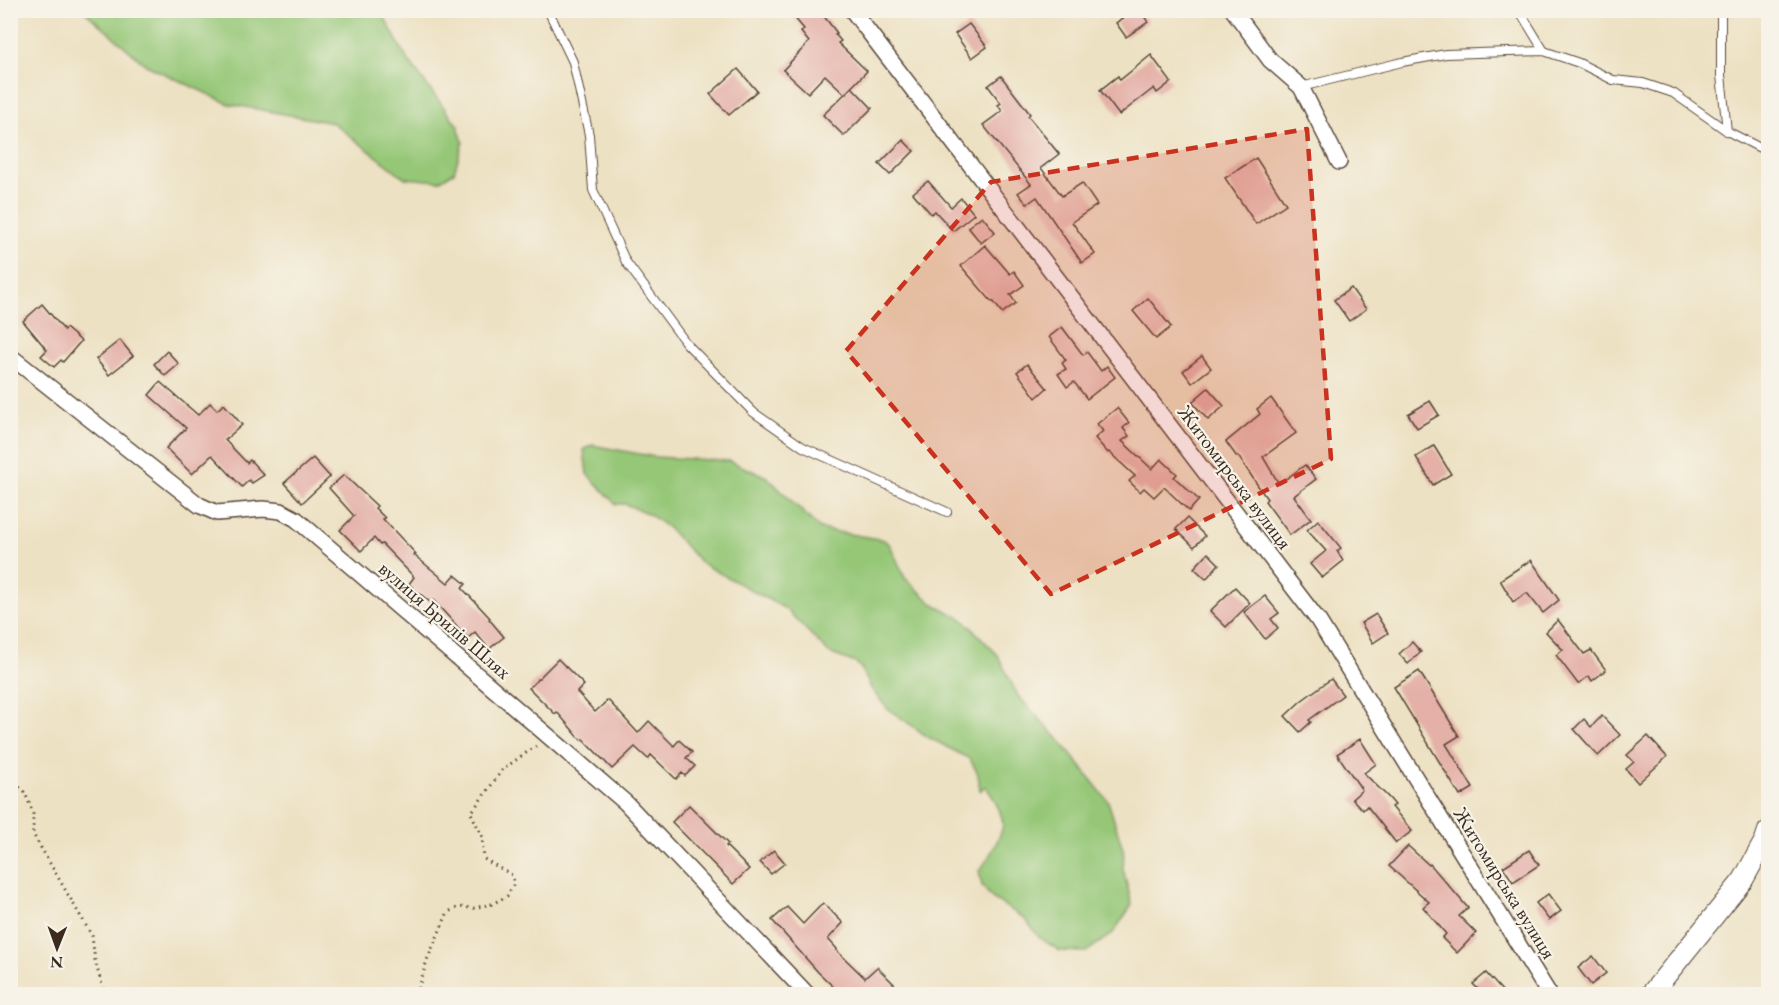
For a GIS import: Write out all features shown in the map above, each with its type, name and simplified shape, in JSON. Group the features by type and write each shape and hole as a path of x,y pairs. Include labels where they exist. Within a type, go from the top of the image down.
{"street":[{"name":"Житомирська вулиця","path":"852,10 1318,620 1549,994"},
{"path":"1233,10 1269,60 1301,87 1339,162"},
{"name":"вулиця Брилів Шлях","path":"10,356 199,505 217,513 262,509 280,511 296,519 626,803 807,994"},
{"path":"1651,994 1743,880 1768,838"}],"lane":[{"path":"548,10 573,62 589,135 593,190 626,262 686,343 753,412 803,447 947,512"},
{"path":"1519,10 1544,51"},
{"path":"1721,10 1721,75 1727,131"},
{"path":"1301,87 1402,62 1446,54 1544,51 1579,63 1613,80 1643,83 1673,93 1727,131 1768,152"}],"path":[{"path":"417,994 427,960 448,912 459,907 474,908 492,903 507,896 514,885 512,875 484,859 482,836 471,813 503,769 550,738"},
{"path":"10,780 25,793 33,812 33,834 92,936 100,982 107,994"}],"highlighted area":[{"path":"1307,129 1331,459 1051,594 846,351 991,182"}],"green space":[{"path":"84,11 381,11 407,59 458,126 463,142 454,172 439,181 405,178 333,123 229,104 146,65"},
{"path":"592,445 655,457 729,461 767,477 820,529 884,540 890,545 905,578 932,603 964,620 997,654 1018,696 1062,743 1108,801 1124,852 1123,869 1132,905 1113,933 1086,952 1060,951 1040,938 1025,919 992,898 982,886 979,871 997,842 1003,820 997,804 985,786 980,791 978,774 970,759 928,737 887,708 872,690 856,663 829,653 786,609 701,563 668,528 649,514 625,504 616,504 587,474 584,450"}],"building":[{"path":"788,10 819,10 837,33 835,34 841,41 838,43 867,71 845,94 825,75 808,93 783,70 809,42 801,32 804,29"},
{"path":"1134,10 1140,10 1148,22 1126,37 1116,23"},
{"path":"969,24 987,47 972,58 955,34"},
{"path":"1151,55 1171,82 1157,93 1154,88 1119,115 1100,90 1118,76 1120,80"},
{"path":"738,69 757,91 729,115 710,94"},
{"path":"1001,76 1030,114 1028,116 1059,154 1041,168 1062,196 1082,183 1097,205 1072,222 1095,254 1082,263 1037,197 1027,204 1018,193 1031,184 983,125 1002,111 998,105 1001,103 988,86"},
{"path":"852,87 872,108 844,136 823,115"},
{"path":"903,140 914,151 890,175 879,164"},
{"path":"1256,158 1286,204 1256,224 1225,178"},
{"path":"928,181 951,207 961,198 974,214 953,231 935,211 931,214 913,193"},
{"path":"982,216 995,232 981,243 968,227"},
{"path":"985,245 1010,274 1014,271 1024,285 1010,295 1016,303 1002,313 961,266"},
{"path":"1351,288 1366,309 1349,321 1334,300"},
{"path":"1148,298 1171,327 1156,339 1133,311"},
{"path":"42,304 64,330 66,328 81,341 63,362 61,360 54,367 41,356 47,350 23,321"},
{"path":"1062,327 1083,355 1087,352 1101,371 1107,366 1115,377 1087,399 1074,382 1067,387 1058,374 1066,369 1062,363 1066,360 1049,337"},
{"path":"120,340 133,356 109,375 96,359"},
{"path":"167,351 179,364 165,376 154,364"},
{"path":"1202,356 1211,368 1192,383 1183,371"},
{"path":"1027,364 1047,388 1036,398 1017,372"},
{"path":"160,382 198,415 210,403 217,410 224,404 242,425 225,440 247,463 250,460 264,475 252,483 249,480 242,487 212,455 192,474 166,448 186,428 149,395"},
{"path":"1208,388 1224,406 1208,420 1192,402"},
{"path":"1271,398 1296,433 1263,457 1279,484 1305,465 1316,479 1294,496 1311,519 1290,535 1265,501 1267,499 1238,456 1226,442 1260,414 1257,409"},
{"path":"1430,401 1439,415 1417,428 1408,414"},
{"path":"1117,408 1129,423 1123,428 1129,436 1122,441 1152,469 1161,459 1177,474 1174,477 1199,500 1189,511 1164,487 1154,497 1144,488 1140,492 1129,481 1135,476 1108,453 1095,438 1103,431 1097,424"},
{"path":"1434,446 1451,474 1433,485 1416,457"},
{"path":"313,458 330,477 302,503 284,483"},
{"path":"344,475 377,506 375,508 385,518 383,519 416,554 414,555 448,583 455,575 466,584 462,588 504,637 489,649 475,632 468,638 433,600 431,603 409,584 414,577 382,544 380,545 374,538 361,551 340,530 354,516 329,488"},
{"path":"1187,518 1205,536 1194,547 1176,529"},
{"path":"1318,520 1341,548 1337,551 1343,561 1322,578 1310,564 1326,551 1307,530"},
{"path":"1208,553 1219,564 1206,579 1194,568"},
{"path":"1531,560 1559,600 1543,613 1527,593 1513,602 1500,580"},
{"path":"1235,587 1250,603 1226,627 1210,611"},
{"path":"1265,596 1279,613 1271,619 1278,628 1265,639 1244,612"},
{"path":"1376,614 1388,633 1373,643 1361,623"},
{"path":"1558,620 1584,654 1591,650 1606,670 1592,681 1589,676 1578,684 1556,655 1563,650 1546,632"},
{"path":"1412,642 1421,652 1408,664 1399,654"},
{"path":"558,659 584,685 577,692 595,712 608,700 638,733 649,721 674,746 679,740 692,752 686,758 695,766 685,776 682,773 676,779 651,755 648,759 635,747 612,769 583,739 581,740 557,712 555,714 529,688"},
{"path":"1419,671 1459,736 1446,744 1473,788 1460,796 1394,687"},
{"path":"1331,679 1343,695 1309,720 1311,722 1300,732 1285,716"},
{"path":"1602,716 1620,735 1598,756 1574,729 1584,719 1591,727"},
{"path":"1648,736 1667,757 1638,783 1626,769 1634,762 1627,755"},
{"path":"1360,739 1376,764 1364,773 1395,805 1392,807 1412,831 1396,843 1367,806 1363,810 1352,799 1362,790 1337,754"},
{"path":"689,805 749,869 733,884 672,822"},
{"path":"1408,846 1430,864 1468,908 1459,916 1476,933 1457,953 1442,938 1446,934 1423,907 1429,902 1389,866"},
{"path":"774,850 785,863 771,874 760,862"},
{"path":"1529,850 1539,865 1513,882 1503,867"},
{"path":"1548,894 1561,911 1549,920 1536,903"},
{"path":"823,903 843,923 828,939 865,978 877,967 896,986 887,994 841,994 818,972 772,920 787,907 803,924"},
{"path":"1593,956 1606,973 1591,985 1578,968"},
{"path":"1486,973 1505,994 1483,994 1473,984"}]}
